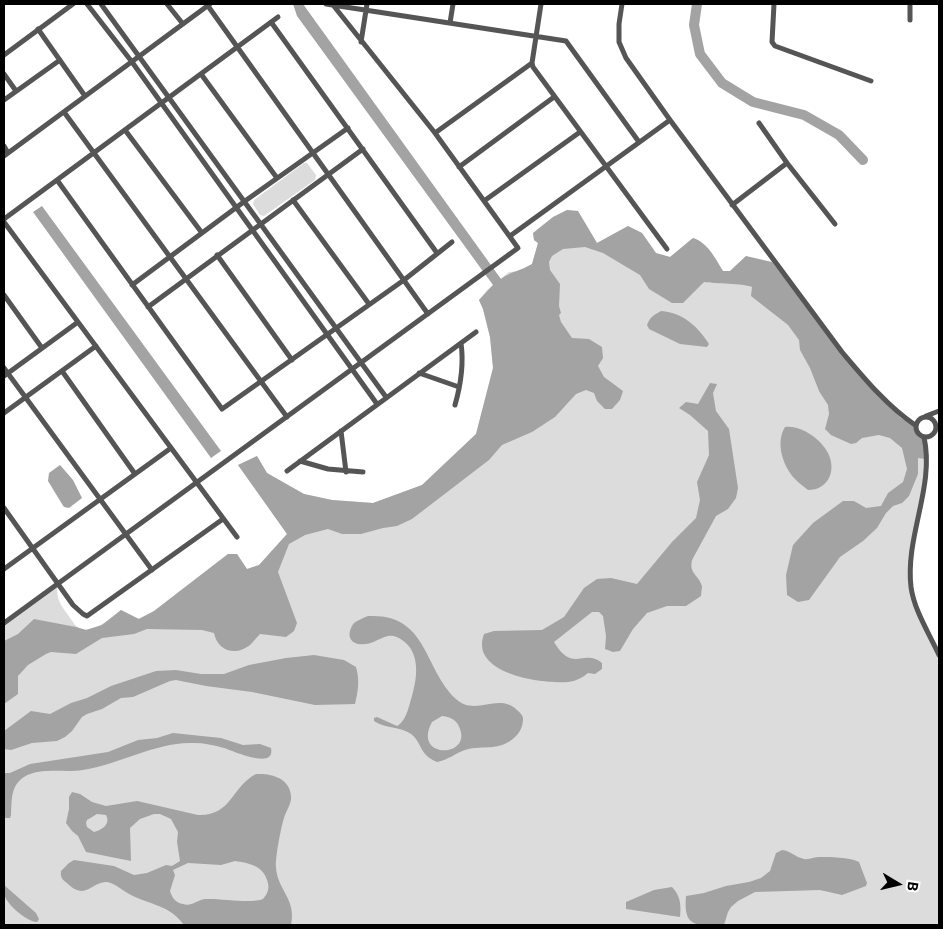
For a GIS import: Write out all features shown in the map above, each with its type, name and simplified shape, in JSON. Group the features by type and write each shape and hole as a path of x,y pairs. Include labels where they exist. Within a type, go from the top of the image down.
{"street":[{"path":"4,55 73,4"},
{"path":"87,4 132,62 377,404"},
{"path":"101,4 386,397"},
{"path":"167,4 183,24"},
{"path":"326,4 366,7 450,23 566,41 639,142"},
{"path":"450,23 453,4"},
{"path":"541,4 532,63 536,72 667,249"},
{"path":"622,4 619,24 620,42 626,58 732,205 842,352 866,380 902,416 916,425"},
{"path":"774,4 772,42 775,46 871,81"},
{"path":"910,4 910,20"},
{"path":"4,146 6,154 209,5 428,314"},
{"path":"4,623 518,248 434,133 333,5"},
{"path":"361,42 366,7"},
{"path":"237,537 4,220 278,17"},
{"path":"271,22 437,253"},
{"path":"38,29 85,96"},
{"path":"4,100 60,60"},
{"path":"434,133 532,63"},
{"path":"4,74 16,91"},
{"path":"200,74 277,178"},
{"path":"459,167 554,98"},
{"path":"64,112 287,416"},
{"path":"510,236 670,120"},
{"path":"759,123 787,163 835,224"},
{"path":"132,285 236,207 348,128"},
{"path":"125,130 202,233"},
{"path":"484,201 580,132"},
{"path":"148,307 363,149"},
{"path":"732,205 787,163"},
{"path":"57,180 222,409 404,280 452,242"},
{"path":"293,200 368,304"},
{"path":"217,255 292,360"},
{"path":"4,295 42,348"},
{"path":"6,374 78,322"},
{"path":"287,471 476,332"},
{"path":"455,405 462,363 461,343"},
{"path":"4,413 96,346"},
{"path":"4,368 6,374 26,397 152,570"},
{"path":"62,371 135,474"},
{"path":"419,373 459,387"},
{"path":"939,410 919,419 916,425 916,431 924,437 927,457 926,477 912,555 912,588 917,607 939,654"},
{"path":"924,437 933,434 938,425 934,420 926,416"},
{"path":"341,431 346,472"},
{"path":"4,569 171,448"},
{"path":"300,461 328,469 363,472"},
{"path":"4,508 6,515 73,604 82,614 87,616 223,519"}],"shaded area":[{"path":"293,4 303,4 501,279 532,264 538,243 534,240 533,233 553,217 567,210 578,211 597,243 628,226 642,233 656,253 670,257 693,238 698,240 711,252 723,271 730,271 746,256 772,262 865,381 901,418 914,426 916,434 923,438 925,459 918,458 918,474 909,496 902,503 893,506 886,513 877,528 863,541 840,557 809,600 798,602 787,595 786,575 793,545 813,523 843,501 854,501 866,508 881,506 888,493 903,482 907,469 902,448 890,438 879,435 862,438 856,443 851,444 831,435 825,429 829,414 828,405 819,391 810,368 800,350 799,340 788,325 751,296 752,287 704,282 683,303 672,303 649,289 640,275 603,253 585,247 563,249 552,256 549,262 550,270 560,284 559,306 561,313 559,315 561,322 572,338 589,339 602,347 603,358 598,366 604,377 623,391 620,400 612,409 605,409 597,401 594,393 586,390 576,394 555,417 532,432 502,445 489,460 412,519 397,526 361,534 342,534 328,529 305,535 289,544 278,572 297,623 294,631 286,637 260,634 246,648 235,651 220,645 214,633 202,630 147,629 134,634 102,638 76,654 51,652 28,665 18,676 18,694 4,704 4,641 18,634 34,619 86,630 102,625 121,610 139,619 154,611 228,554 237,554 247,569 259,565 287,534 238,465 257,456 267,473 304,494 332,500 373,503 422,485 476,434 493,368 490,337 479,300 493,285 297,16"},
{"path":"304,163 307,163 316,175 315,180 264,216 260,215 253,204 254,200"},
{"path":"42,206 221,451 211,458 33,212"},
{"path":"567,210 578,211 597,243 628,226 642,233 656,253 670,257 693,238 698,240 711,252 723,271 730,271 746,256 901,418 914,426 917,435 923,438 925,448 924,476 910,557 915,607 939,659 939,925 4,925 4,625 57,586 59,602 63,608 75,625 87,629 99,626 121,610 138,619 154,611 228,554 237,554 247,569 259,565 287,534 238,465 257,456 267,473 304,494 332,500 373,503 422,485 476,434 493,368 490,337 479,300 487,290 509,272 522,271 532,264 538,243 534,240 533,233 553,217"},
{"path":"661,311 677,315 690,322 705,338 709,344 707,347 680,344 649,329 647,325 649,320"},
{"path":"710,383 717,384 713,393 716,411 729,429 738,488 736,498 728,509 716,516 692,560 693,571 702,586 701,596 686,606 667,606 647,613 633,629 620,651 613,652 605,649 606,636 603,616 599,612 592,612 554,642 567,657 573,659 595,659 602,663 602,669 595,674 588,673 581,678 568,682 542,681 511,674 497,667 487,659 482,648 484,634 494,631 542,630 564,617 584,588 597,579 611,578 637,584 672,542 696,518 700,500 697,482 709,455 708,431 679,408 686,402 698,404"},
{"path":"785,427 797,428 810,434 821,443 828,453 831,460 831,473 821,487 808,490 791,475 784,462 781,447 782,433"},
{"path":"60,465 73,480 82,498 69,508 64,507 48,481 49,473"},
{"path":"368,616 388,617 402,623 414,633 445,686 463,704 479,706 502,703 510,705 517,710 523,719 520,731 504,745 472,748 437,762 427,756 415,737 407,731 378,724 374,721 374,718 377,717 397,726 403,720 408,711 415,685 416,663 412,650 395,636 388,636 366,644 354,643 350,638 352,626","holes":["442,716 451,718 460,729 461,739 451,749 435,748 429,743 428,734 432,722"]},
{"path":"314,655 344,660 356,667 358,686 355,704 315,705 252,692 176,680 133,697 121,698 102,709 87,714 82,717 72,731 57,741 32,743 11,750 4,749 4,731 31,711 50,714 111,686 156,671 176,670 201,674 224,674 249,665"},
{"path":"173,733 221,738 243,745 260,744 271,748 271,755 260,759 209,744 180,743 83,770 37,772 24,777 16,785 10,818 4,818 4,773 10,773 30,764 108,752 138,740 157,738"},
{"path":"256,774 268,774 279,778 290,790 291,801 283,822 276,863 277,875 291,908 291,925 184,925 166,909 131,895 116,885 102,882 89,889 80,891 74,889 61,877 61,871 74,860 114,866 134,875 147,873 166,865 172,866 180,861 177,842 178,832 171,819 160,814 140,819 130,828 131,861 86,852 78,836 66,823 69,797 72,792 80,794 92,802 106,806 137,801 198,815 218,811 225,806 248,780","holes":["97,814 106,815 107,824 94,832 87,827 86,823 87,820","235,861 259,868 265,875 268,888 263,899 251,901 205,899 186,905 178,903 172,896 170,891 175,875 173,870 188,863 221,865"]},
{"path":"782,850 804,859 834,857 859,862 867,883 866,886 842,895 820,890 755,892 731,907 724,925 699,925 690,920 687,914 686,896 761,878 770,871 776,853"},
{"path":"4,885 36,913 39,919 37,922 23,916 9,903 4,893"},
{"path":"672,887 680,901 680,917 626,909 626,902 654,890"}],"waterway":[{"path":"697,4 694,25 700,54 722,83 753,102 804,115 839,135 863,160"}]}
